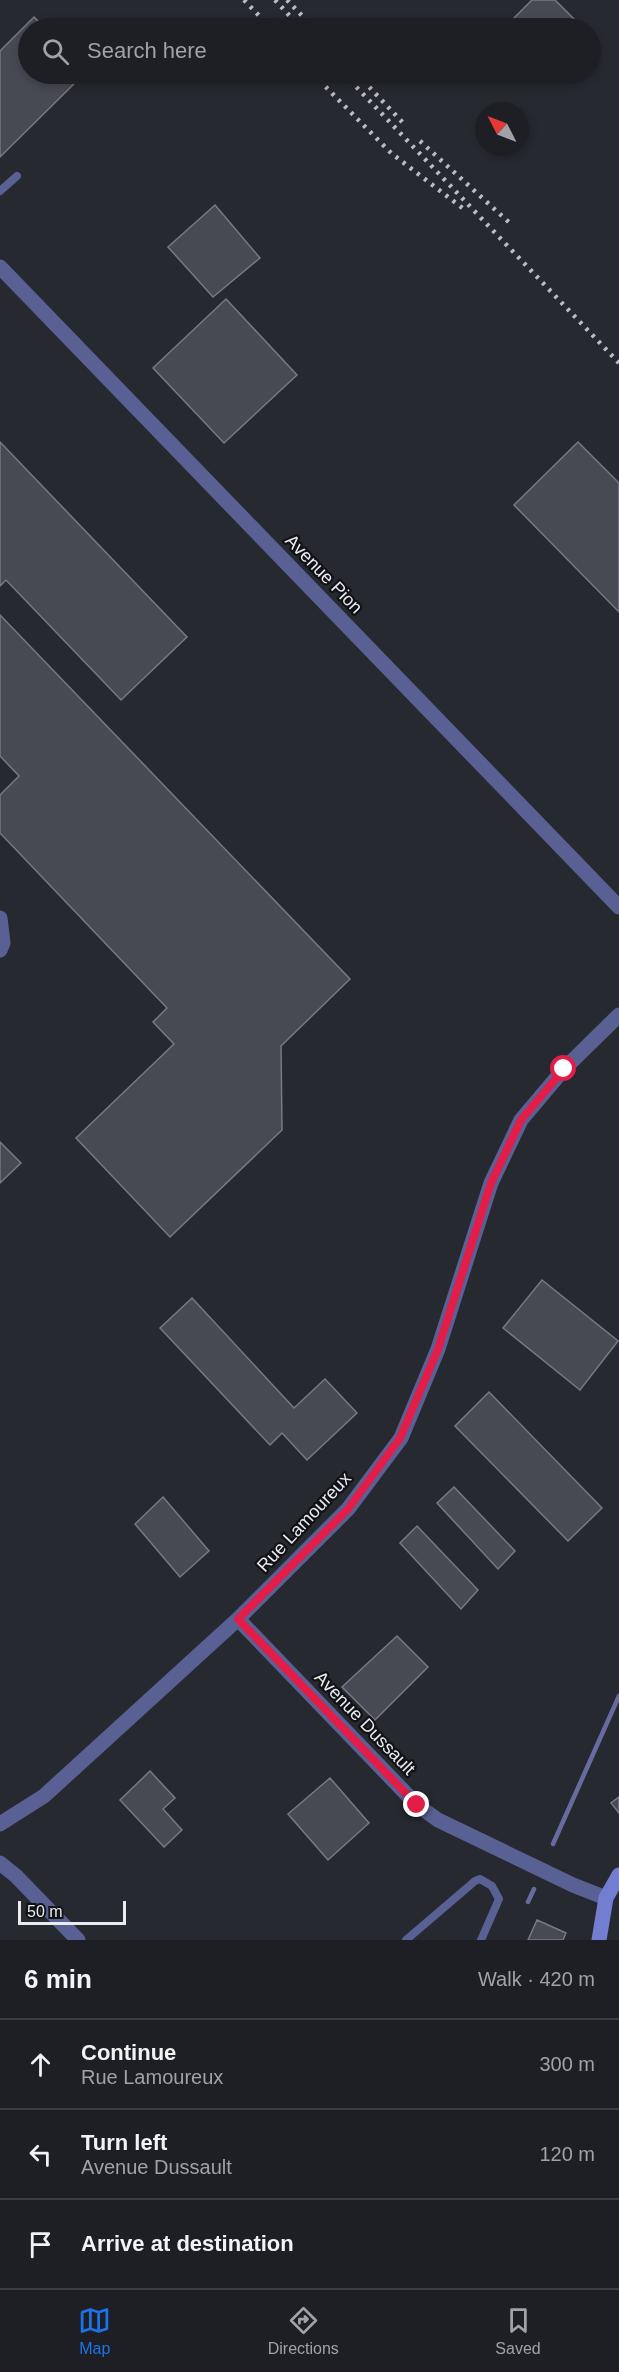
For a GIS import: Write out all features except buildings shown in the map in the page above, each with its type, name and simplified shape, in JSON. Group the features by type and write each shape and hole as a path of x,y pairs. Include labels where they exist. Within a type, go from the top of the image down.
{"street":[{"name":"Avenue Pion","path":"0,267 619,907"},
{"path":"0,918 3,943 0,950"},
{"name":"Rue Lamoureux","path":"0,1824 44,1796 238,1619 348,1509 400,1438 438,1349 491,1183 521,1120 564,1069 619,1015"},
{"name":"Avenue Dussault","path":"238,1619 417,1805 438,1820 573,1885 606,1898"},
{"path":"0,1863 16,1876 78,1940"},
{"path":"599,1940 606,1898 619,1875"}],"lane":[{"path":"0,191 17,176"},
{"path":"406,1940 480,1880 492,1886 499,1899 481,1940"}],"waterway":[{"path":"553,1844 619,1696"},
{"path":"528,1902 534,1889"}],"railway":[{"path":"244,0 261,18"},
{"path":"275,0 292,18"},
{"path":"287,0 304,18"},
{"path":"323,84 391,153 465,210"},
{"path":"354,84 619,363"},
{"path":"366,84 406,126"},
{"path":"420,141 513,226"}],"route":[{"path":"417,1805 238,1619 348,1509 400,1438 438,1349 491,1183 521,1120 564,1069"}]}
